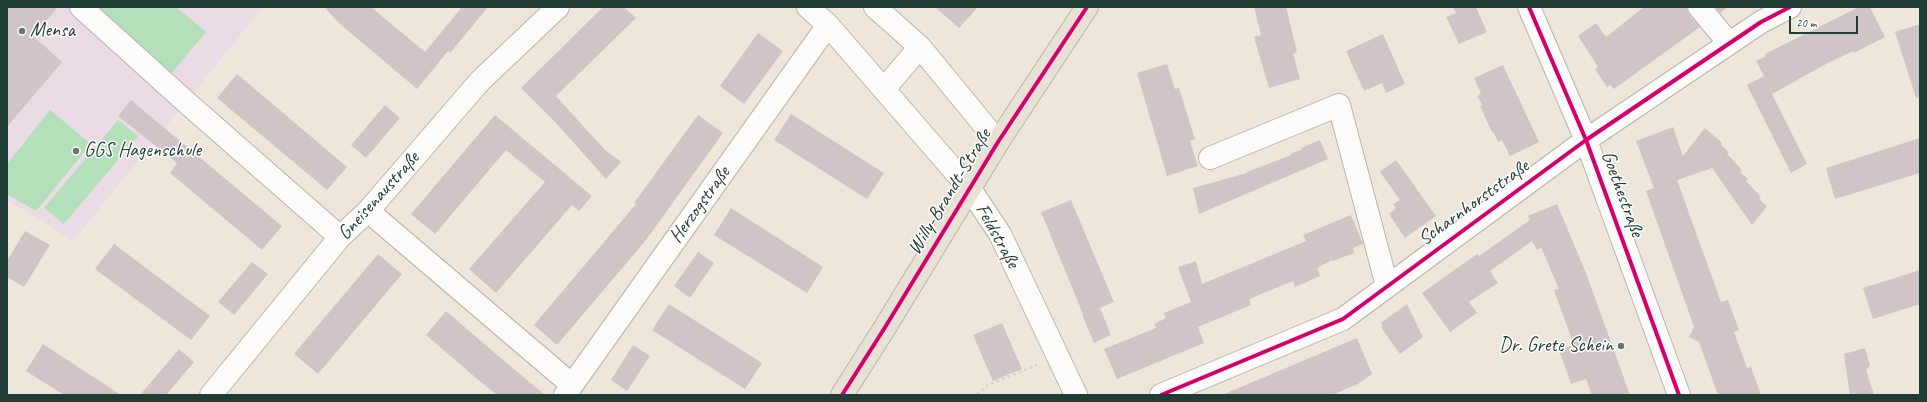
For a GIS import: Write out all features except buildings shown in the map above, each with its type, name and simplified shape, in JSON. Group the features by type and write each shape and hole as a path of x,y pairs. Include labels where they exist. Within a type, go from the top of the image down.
{"main road":[{"name":"Willy-Brandt-Straße","path":"842,395 998,142 1087,7"}],"street":[{"path":"81,7 186,102 340,237"},
{"name":"Gneisenaustraße","path":"210,395 340,237 368,211 480,82 558,7"},
{"name":"Feldstraße","path":"808,7 828,25 970,189 1000,234 1076,395"},
{"path":"875,7 920,47 998,142"},
{"name":"Goethestraße","path":"1530,7 1586,140 1679,395"},
{"path":"1699,7 1729,43"},
{"name":"Scharnhorststraße","path":"1161,395 1343,319 1586,140 1761,22 1790,7"},
{"name":"Herzogstraße","path":"368,211 568,390 828,25"},
{"path":"884,89 920,47"},
{"path":"1210,158 1339,105 1387,286"}],"path":[{"path":"977,395 988,385 1058,358"}],"shaded area":[{"name":"GGS Hagenschule","path":"7,7 263,7 73,241 7,200"}],"green space":[{"path":"102,7 176,7 206,32 170,75 96,14"},
{"path":"50,110 91,144 36,211 7,194 7,164"},
{"path":"118,120 138,136 64,224 44,208"}],"cycle path":[{"path":"842,395 998,142 1087,7"},
{"path":"1529,7 1586,140 1679,395"},
{"path":"1161,395 1343,319 1586,140 1761,22 1790,7"}],"place":[{"name":"Mensa","path":"22,31"},
{"name":"GGS Hagenschule","path":"76,151"},
{"name":"Dr. Grete Schein","path":"1621,346"}]}
